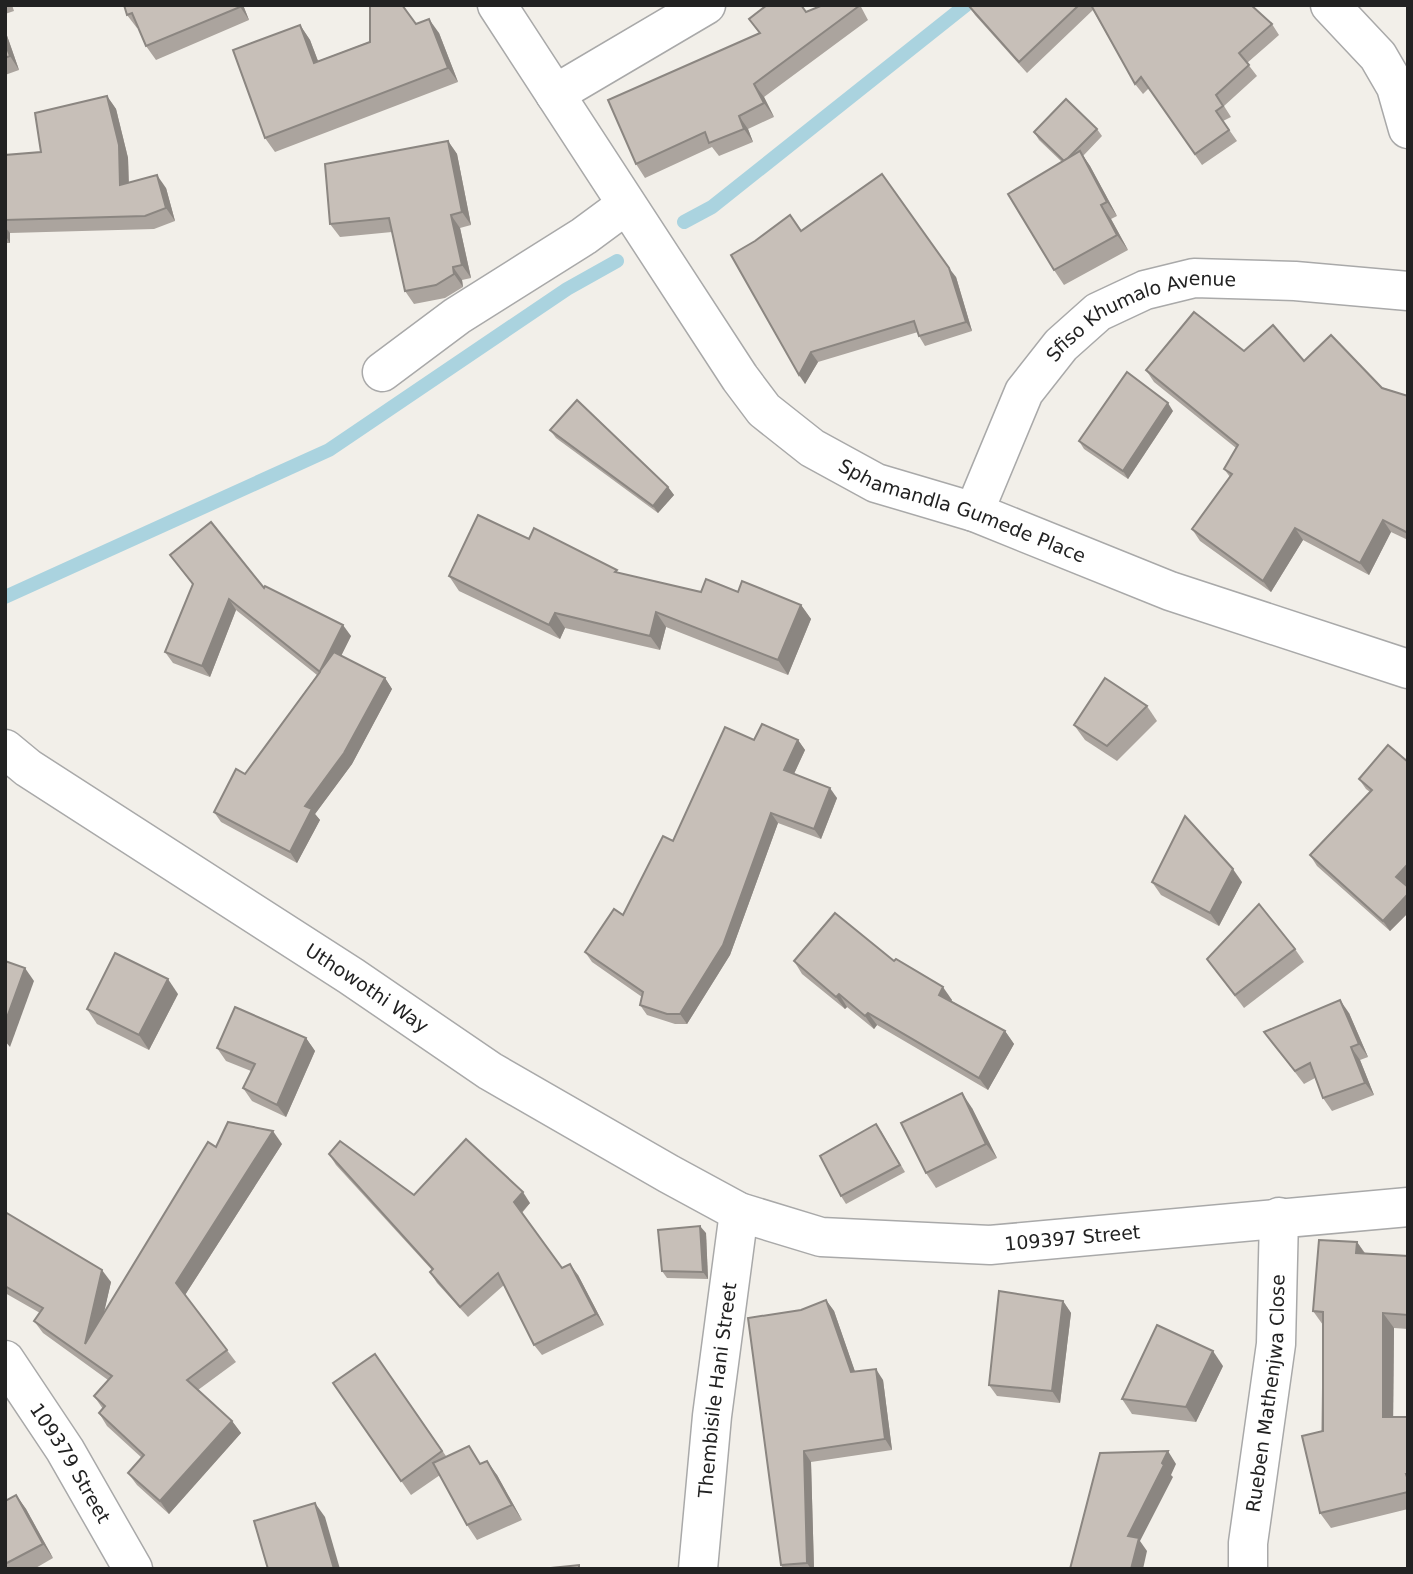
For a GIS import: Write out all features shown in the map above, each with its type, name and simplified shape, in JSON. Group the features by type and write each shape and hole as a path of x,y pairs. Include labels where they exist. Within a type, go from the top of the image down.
{"street":[{"name":"Sphamandla Gumede Place","path":"497,5 740,378 764,410 812,448 876,484 974,512 1170,591 1408,669"},
{"path":"555,94 706,5"},
{"path":"1330,5 1378,56 1396,87 1408,129"},
{"path":"382,372 457,316 584,236 626,205"},
{"name":"Sfiso Khumalo Avenue","path":"974,512 1024,392 1061,345 1098,312 1145,290 1194,278 1295,281 1408,291"},
{"name":"Uthowothi Way","path":"5,748 28,768 351,976 490,1071 739,1212"},
{"name":"109397 Street","path":"739,1212 821,1237 990,1245 1408,1207"},
{"name":"Thembisile Hani Street","path":"698,1569 712,1416 739,1212"},
{"name":"Rueben Mathenjwa Close","path":"1248,1569 1248,1543 1276,1344 1279,1217"},
{"name":"109379 Street","path":"5,1360 65,1450 133,1569"}],"building":[{"path":"124,5 240,7 146,46 132,13 127,15"},
{"path":"370,5 402,5 416,24 429,19 448,68 265,138 233,50 300,25 314,63 370,42"},
{"path":"767,5 801,5 806,12 823,5 859,6 754,84 764,103 739,116 744,129 709,143 705,132 636,164 608,100 760,33 749,19"},
{"path":"968,5 1079,5 1019,62"},
{"path":"1091,5 1251,5 1272,24 1239,53 1249,65 1216,95 1223,106 1216,111 1229,130 1195,154 1141,77 1135,84"},
{"path":"5,43 10,56 5,58"},
{"path":"107,96 119,145 120,185 157,175 166,208 145,216 5,220 5,155 41,152 35,113"},
{"path":"1066,99 1097,129 1064,161 1034,132"},
{"path":"448,141 462,212 451,215 462,265 453,267 454,274 436,285 405,291 389,218 330,224 325,164"},
{"path":"1080,151 1107,202 1101,205 1117,235 1054,270 1008,194"},
{"path":"882,174 949,268 966,322 919,336 914,321 811,352 799,375 731,255 790,215 801,231"},
{"path":"1194,312 1244,351 1273,325 1304,361 1331,335 1382,388 1408,396 1408,533 1383,520 1360,563 1295,528 1263,581 1192,529 1232,474 1224,469 1238,445 1146,370"},
{"path":"1127,372 1168,403 1123,471 1079,441"},
{"path":"577,400 668,487 653,506 550,430"},
{"path":"478,515 529,539 534,528 617,570 615,572 701,592 706,579 738,592 742,581 801,605 778,660 656,612 650,636 555,613 549,625 449,576"},
{"path":"211,522 264,588 265,586 343,625 320,671 334,652 385,678 344,753 305,806 312,809 290,852 214,812 236,769 245,774 320,672 229,599 202,666 165,652 193,584 170,555"},
{"path":"1105,678 1147,706 1107,746 1074,725"},
{"path":"762,724 798,740 784,770 830,788 814,829 771,813 723,945 680,1014 667,1014 640,1005 643,992 585,952 614,909 623,915 663,836 673,841 725,727 754,740"},
{"path":"1388,745 1408,762 1408,864 1396,877 1408,887 1408,894 1383,921 1310,855 1372,790 1359,779"},
{"path":"1185,816 1233,869 1210,913 1152,882"},
{"path":"1259,904 1295,949 1235,995 1207,959"},
{"path":"835,913 894,961 896,959 943,987 939,995 1005,1031 979,1078 868,1013 865,1016 839,994 836,997 794,961"},
{"path":"115,953 168,979 139,1035 87,1009"},
{"path":"5,961 25,968 5,1023"},
{"path":"1340,1000 1359,1044 1351,1047 1365,1083 1323,1098 1310,1063 1295,1071 1264,1032"},
{"path":"235,1007 306,1038 277,1105 243,1088 255,1064 217,1048"},
{"path":"962,1093 986,1144 926,1173 901,1123"},
{"path":"228,1122 273,1131 176,1283 227,1350 187,1380 232,1421 160,1501 128,1473 144,1455 99,1413 105,1406 94,1396 112,1376 34,1321 43,1308 5,1286 5,1212 102,1270 85,1344 208,1142 216,1147"},
{"path":"876,1124 900,1165 841,1196 820,1156"},
{"path":"466,1139 523,1192 514,1202 562,1268 570,1264 596,1314 534,1345 498,1273 460,1307 430,1272 433,1269 329,1154 340,1141 414,1195"},
{"path":"700,1226 703,1272 662,1271 658,1230"},
{"path":"1319,1240 1357,1242 1356,1253 1408,1256 1408,1315 1383,1313 1383,1417 1408,1417 1408,1492 1320,1513 1302,1436 1323,1431 1323,1312 1313,1311"},
{"path":"999,1291 1063,1301 1052,1391 989,1385"},
{"path":"826,1300 851,1372 876,1369 885,1439 804,1451 807,1563 781,1565 748,1318 801,1310"},
{"path":"1157,1325 1213,1351 1186,1407 1122,1399"},
{"path":"375,1354 442,1451 401,1481 333,1383"},
{"path":"469,1446 480,1464 487,1461 512,1505 467,1525 433,1463"},
{"path":"1168,1451 1162,1463 1164,1465 1128,1536 1139,1538 1131,1569 1070,1569 1100,1453"},
{"path":"16,1495 43,1544 5,1564 5,1501"},
{"path":"315,1503 334,1569 268,1569 254,1521"},
{"path":"579,1565 579,1569 541,1569"}],"waterway":[{"path":"684,222 712,207 966,5"},
{"path":"5,597 329,450 567,289 617,261"}]}
